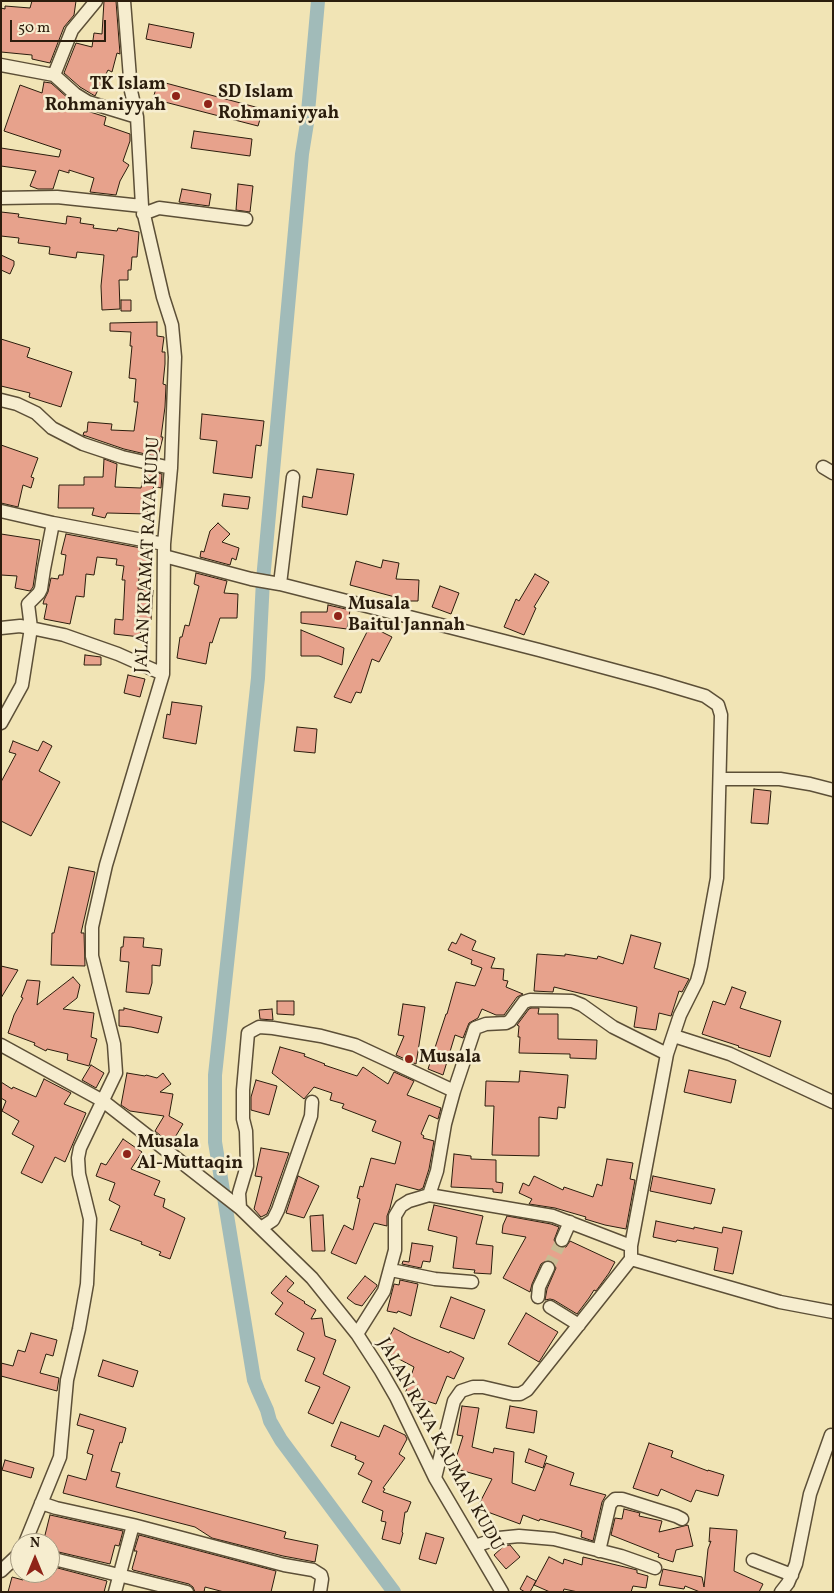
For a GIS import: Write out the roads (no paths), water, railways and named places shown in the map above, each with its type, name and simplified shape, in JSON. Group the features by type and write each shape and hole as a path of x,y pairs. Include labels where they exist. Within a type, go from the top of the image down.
{"street":[{"path":"54,75 72,30 96,1"},
{"name":"JALAN KRAMAT RAYA KUDU","path":"29,1533 60,1457 67,1380 87,1284 90,1219 79,1174 78,1158 80,1148 116,1073 114,1044 92,956 92,927 106,865 163,674 164,550 171,468 175,358 172,325 163,297 142,210 138,118 131,90 124,1"},
{"path":"1,64 54,75 88,102 138,118"},
{"path":"1,198 57,197 142,210 159,208 246,219"},
{"path":"1,400 17,404 36,413 52,428 83,444 122,457 171,468"},
{"path":"276,583 293,477"},
{"path":"1,511 164,550 251,579 276,583 539,650 705,696 718,705 721,715 721,731 717,878 697,982 680,1016 667,1054 631,1246 631,1259 527,1390 520,1394 483,1387 473,1387 461,1391 454,1401 435,1478"},
{"path":"1,723 22,685 31,628 28,604 41,589 54,523"},
{"path":"1,628 20,626 64,636 118,654 163,674"},
{"path":"720,779 780,779 833,790"},
{"path":"429,1195 437,1171 445,1124 454,1091 476,1028 486,1024 510,1021 524,1002 530,1000 563,1000 582,1005 613,1027 667,1054"},
{"path":"240,1208 239,1193 248,1166 246,1131 243,1119 243,1090 248,1033 259,1027 321,1036 355,1045 454,1091"},
{"path":"674,1036 730,1054 833,1102"},
{"path":"1,1045 103,1101"},
{"name":"JALAN RAYA KAUMAN KUDU","path":"103,1101 240,1208 312,1278 357,1334 396,1397 435,1478 502,1592"},
{"path":"260,1228 273,1220 278,1210 311,1116 312,1102"},
{"path":"357,1334 384,1291 395,1250 395,1216 401,1206 409,1201 429,1195 541,1213 570,1222 631,1246"},
{"path":"562,1240 570,1222"},
{"path":"631,1259 780,1302 833,1312"},
{"path":"538,1297 539,1287 548,1268"},
{"path":"391,1270 472,1282"},
{"path":"550,1307 579,1325"},
{"path":"780,1592 788,1583 796,1564 810,1494 832,1434"},
{"path":"599,1551 610,1504 615,1500 622,1500 682,1519"},
{"path":"41,1503 284,1565 313,1570 321,1575 320,1592"},
{"path":"115,1592 132,1525"},
{"path":"475,1546 499,1538 519,1536 540,1537 631,1559 655,1568"},
{"path":"60,1560 188,1592"},
{"path":"753,1560 792,1575"}],"waterway":[{"path":"318,1 263,580 258,678 215,1075 215,1142 254,1380 270,1421 281,1440 394,1592"}],"tunnel":[{"path":"548,1268 562,1240"}],"place":[{"name":"TK Islam Rohmaniyyah","path":"176,96"},
{"name":"SD Islam Rohmaniyyah","path":"208,104"},
{"name":"Musala Baitul Jannah","path":"338,616"},
{"name":"Musala","path":"409,1059"},
{"name":"Musala Al-Muttaqin","path":"127,1154"}]}
